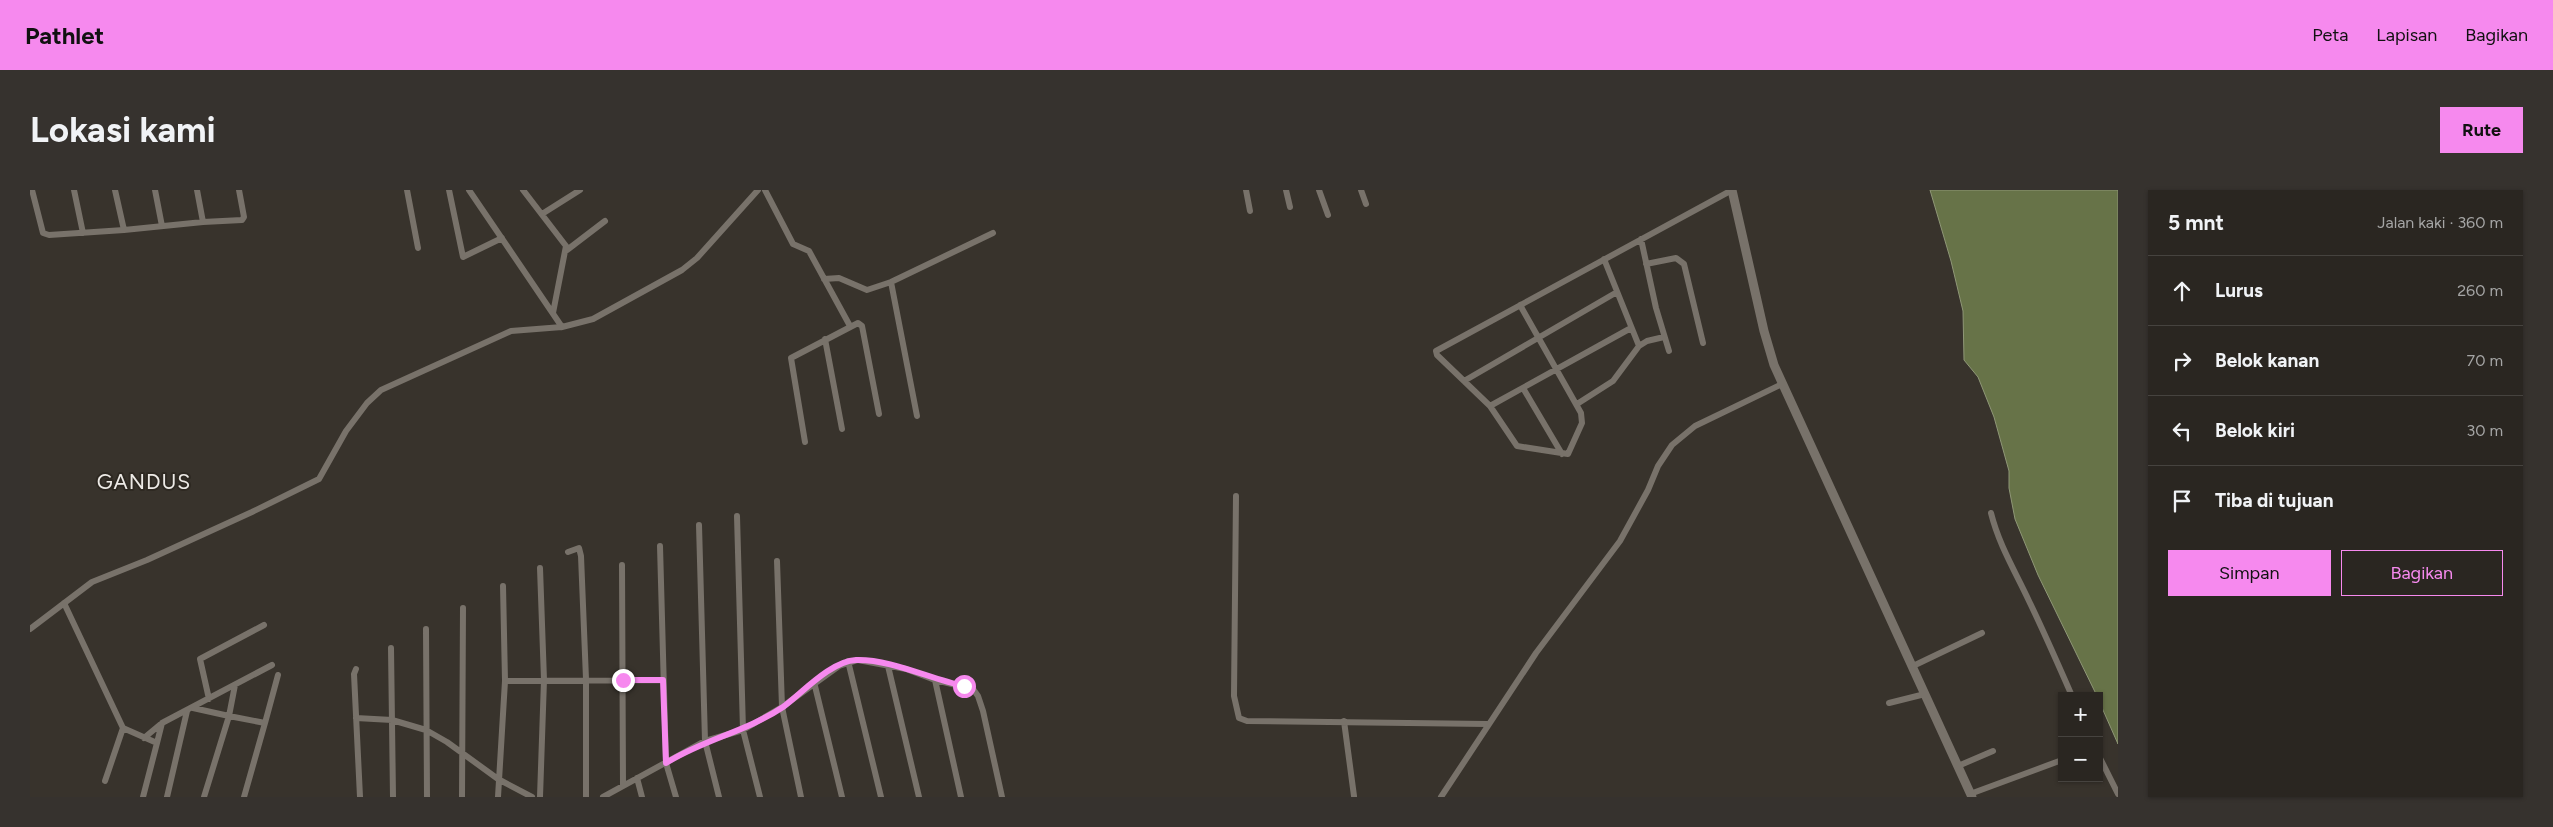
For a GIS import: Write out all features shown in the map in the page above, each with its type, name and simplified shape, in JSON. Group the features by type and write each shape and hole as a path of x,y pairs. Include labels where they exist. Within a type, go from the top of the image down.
{"street":[{"path":"32,190 43,233 49,235 242,220 244,217 239,190"},
{"path":"74,190 83,233"},
{"path":"115,190 124,230"},
{"path":"155,190 162,226"},
{"path":"197,190 203,222"},
{"path":"407,190 418,248"},
{"path":"449,190 463,257 502,238"},
{"path":"469,190 562,328"},
{"path":"542,214 580,190"},
{"path":"30,629 92,582 252,512 319,479 346,431 366,403 381,390 511,331 562,328 593,319 682,270 698,258 758,190"},
{"path":"765,190 793,244 809,251 850,326"},
{"path":"1246,190 1250,212"},
{"path":"1286,190 1290,207"},
{"path":"1320,190 1328,215"},
{"path":"1362,190 1366,204"},
{"path":"1520,305 1581,413 1582,423 1569,453 1562,454 1516,446 1490,406 1437,355 1436,351 1520,305 1604,259 1732,190 1764,331 1782,384 1971,796 2058,762"},
{"path":"527,191 567,250"},
{"path":"552,313 567,250 605,221"},
{"path":"824,279 839,278 867,290 890,282 994,233"},
{"path":"1641,239 1664,337 1670,351"},
{"path":"1646,264 1676,258 1684,264 1703,342"},
{"path":"1604,259 1639,346"},
{"path":"890,282 917,416"},
{"path":"1464,381 1538,336 1617,292"},
{"path":"805,442 791,358 858,323 862,326 879,414"},
{"path":"1490,406 1631,328"},
{"path":"1577,404 1613,381 1639,346 1647,341 1664,337"},
{"path":"825,339 842,430"},
{"path":"1441,797 1487,724 1536,652 1620,541 1648,490 1658,466 1672,445 1695,426 1782,384"},
{"path":"1523,388 1562,454"},
{"path":"1236,496 1234,696 1236,714 1248,721 1487,724"},
{"path":"1991,513 1996,532 2008,560 2070,692"},
{"path":"737,516 743,730 760,797"},
{"path":"699,525 705,741 720,797"},
{"path":"660,546 666,763 676,797"},
{"path":"568,552 576,548 581,550 586,679 586,797"},
{"path":"777,561 782,707 801,797"},
{"path":"622,565 623,786"},
{"path":"540,568 544,680 540,797"},
{"path":"498,797 505,680 503,586"},
{"path":"64,603 123,728 157,743"},
{"path":"462,797 463,608"},
{"path":"209,699 200,659 264,625"},
{"path":"426,629 427,797"},
{"path":"1913,666 1982,634"},
{"path":"391,648 393,797"},
{"path":"603,797 705,741 743,730 782,707 814,682 848,661 858,660 906,669 935,680 973,689 978,696 1002,797"},
{"path":"848,661 881,797"},
{"path":"144,738 162,723 272,665"},
{"path":"888,666 919,797"},
{"path":"356,669 356,718 360,797"},
{"path":"244,797 278,675"},
{"path":"505,680 663,680"},
{"path":"935,680 960,797"},
{"path":"814,682 842,797"},
{"path":"204,797 229,716 235,685"},
{"path":"1889,703 1925,694"},
{"path":"190,709 265,723"},
{"path":"167,797 190,709"},
{"path":"356,718 392,720 426,730 462,752 498,779 532,797"},
{"path":"1344,722 1354,796"},
{"path":"144,797 162,723"},
{"path":"105,781 123,728"},
{"path":"1958,766 1994,751"},
{"path":"2103,764 2118,794"},
{"path":"637,778 642,797"}],"shaded area":[{"path":"1930,190 2118,190 2118,744 2103,710 2103,692 2095,692 2038,575 2015,519 2009,488 2009,471 1994,417 1978,377 1964,360 1963,311 1951,261"}],"district":[{"name":"GANDUS","path":"144,482"}],"route":[{"path":"623,680 663,680 666,763 705,741 743,730 760,721 827,673 848,661 858,660 906,669 935,680 964,686"}]}
